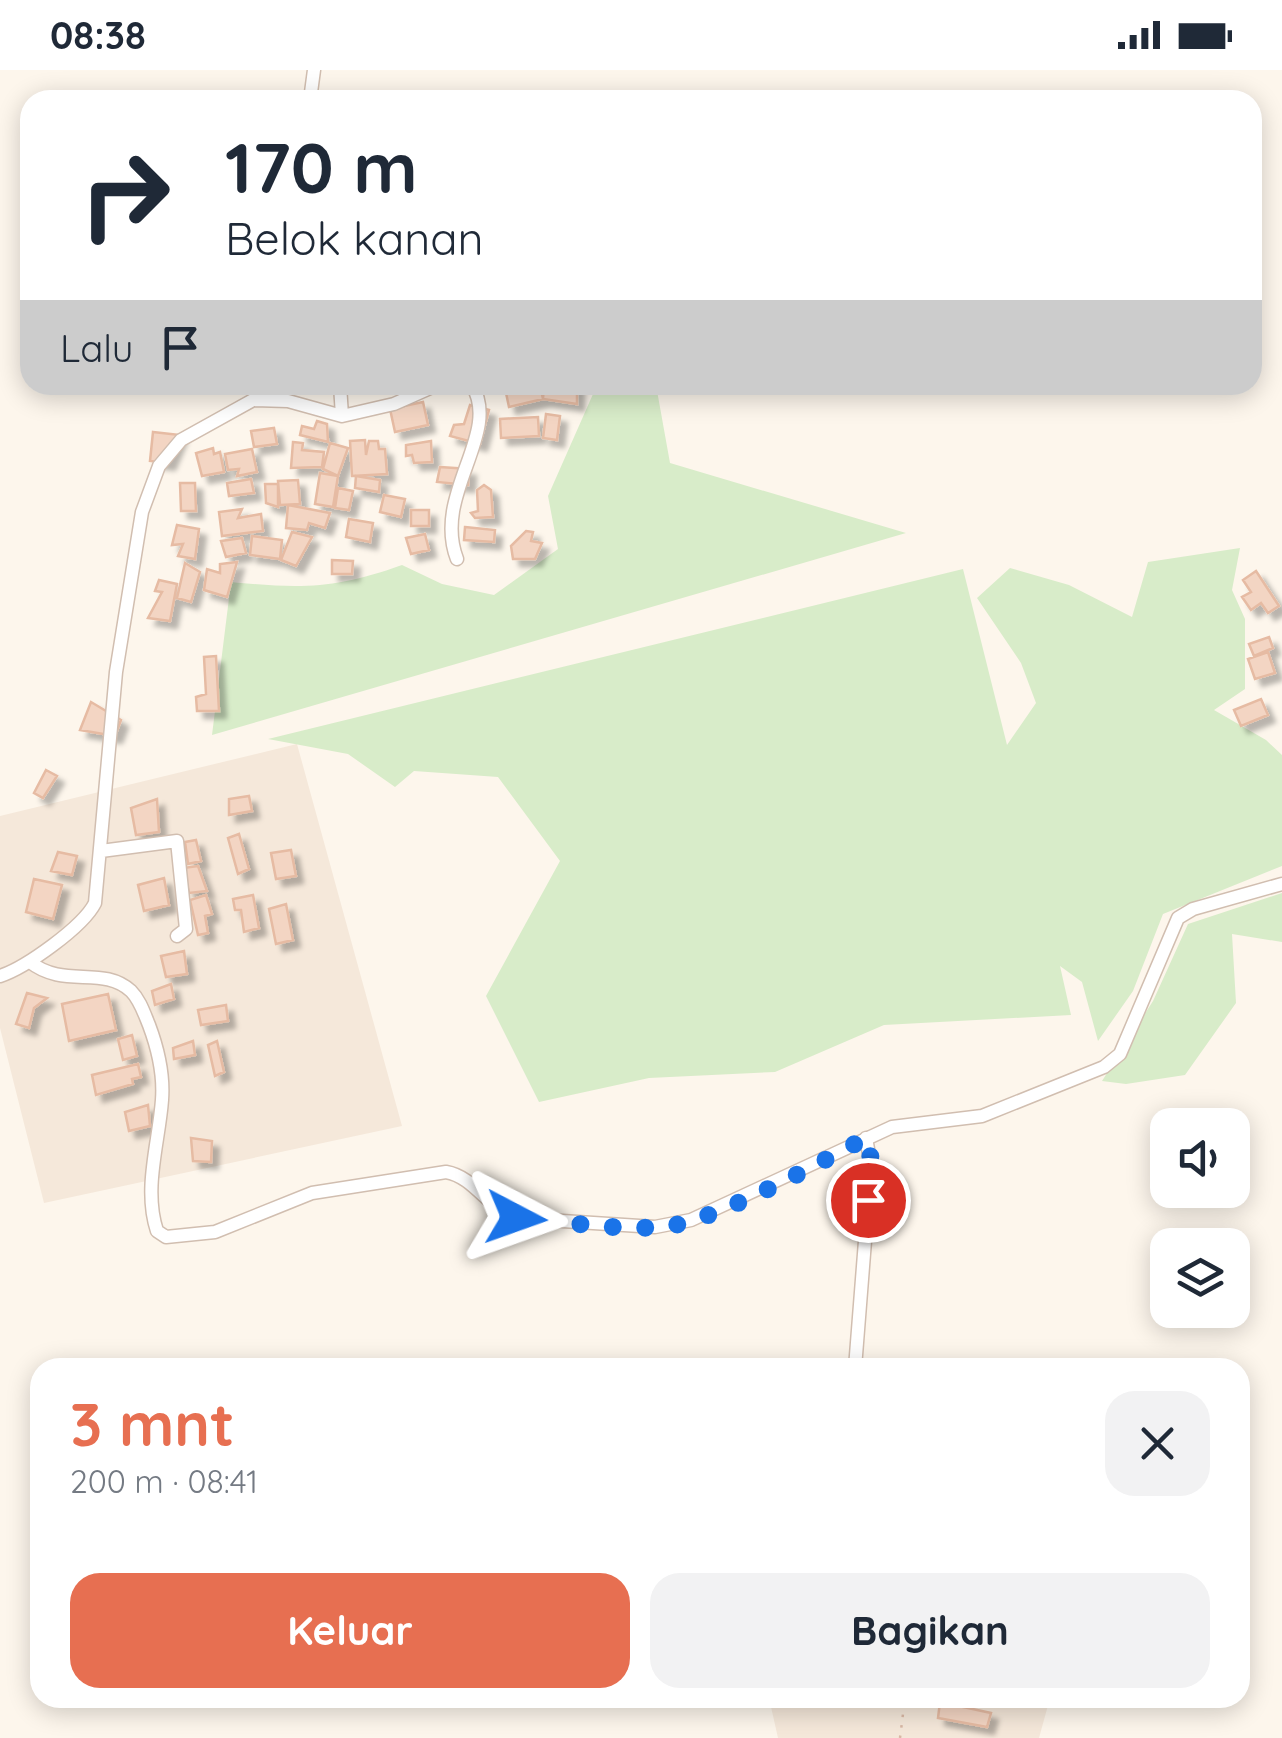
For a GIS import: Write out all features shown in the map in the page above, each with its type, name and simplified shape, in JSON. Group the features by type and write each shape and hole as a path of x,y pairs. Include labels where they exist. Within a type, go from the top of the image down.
{"street":[{"path":"341,395 342,416"},
{"path":"0,976 30,962 90,913 102,851 104,783 119,654 142,512 159,466 180,440 252,400 288,401 342,416 414,395"},
{"path":"457,559 448,530 480,412 475,395"},
{"path":"102,851 177,840 186,929 177,936"},
{"path":"30,962 57,977 108,978 132,992 142,1007 159,1054 162,1099 153,1166 154,1218 157,1230 166,1237 215,1232 312,1194 446,1172 462,1177 496,1209 516,1218 670,1226 807,1170 866,1138 904,1124 982,1116 1113,1062 1178,918 1193,909 1282,884"},
{"path":"855,1358 871,1165 866,1138"}],"path":[{"path":"900,1738 904,1708"}],"shaded area":[{"path":"297,744 402,1126 44,1203 0,1028 0,816"},
{"path":"771,1708 1047,1708 1039,1738 778,1738"}],"green space":[{"path":"593,395 658,395 670,463 906,533 212,735 231,582 318,585 357,579 402,565 442,584 494,595 558,549 548,496"},
{"path":"1240,548 1232,590 1245,619 1245,689 1214,710 1266,740 1282,755 1282,866 1163,914 1133,991 1098,1041 1082,982 1060,966 1071,1015 884,1025 775,1072 649,1078 539,1102 486,996 560,861 498,777 414,771 395,787 348,754 268,739 963,569 1007,745 1036,703 1021,663 977,598 1010,568 1069,585 1132,617 1148,562"},
{"path":"1282,893 1282,942 1232,934 1236,1003 1185,1075 1126,1084 1102,1081 1153,1001 1188,924"}],"building":[{"path":"506,395 542,395 543,399 509,407"},
{"path":"543,395 577,395 577,404 543,399"},
{"path":"423,402 428,425 395,432 390,409"},
{"path":"470,405 489,410 480,444 450,436 454,425 464,424"},
{"path":"546,414 560,416 557,440 543,438"},
{"path":"538,417 539,436 501,438 500,419"},
{"path":"317,421 327,424 328,442 300,435 302,426 314,429"},
{"path":"274,428 277,444 254,447 251,431"},
{"path":"153,432 180,435 168,463 150,461"},
{"path":"365,440 366,455 369,441 378,441 379,449 385,449 387,474 352,476 350,441"},
{"path":"431,441 432,462 414,463 412,455 406,456 406,445"},
{"path":"293,442 303,443 302,450 324,452 322,467 291,468"},
{"path":"330,443 348,448 338,476 323,469"},
{"path":"213,448 214,454 220,452 224,472 202,476 196,453"},
{"path":"252,449 257,472 237,476 239,469 228,470 225,454"},
{"path":"440,467 469,469 468,485 437,482"},
{"path":"320,473 338,476 333,507 315,504"},
{"path":"356,476 380,480 379,492 355,488"},
{"path":"251,479 254,493 229,496 227,483"},
{"path":"298,480 300,504 280,505 278,481"},
{"path":"180,483 195,483 196,511 181,511"},
{"path":"265,484 278,484 278,507 266,503"},
{"path":"484,485 491,490 493,517 475,518 471,513 478,511 477,490"},
{"path":"338,488 353,491 349,510 335,508"},
{"path":"384,495 405,499 401,517 380,512"},
{"path":"288,505 330,513 325,528 309,523 307,530 286,528"},
{"path":"242,509 238,518 261,514 263,531 222,536 219,512"},
{"path":"411,510 429,510 429,526 411,526"},
{"path":"349,519 373,523 370,542 346,537"},
{"path":"177,525 199,529 195,559 178,556 183,544 172,545"},
{"path":"465,527 495,530 494,542 464,540"},
{"path":"526,531 533,532 531,541 542,543 535,559 513,559 511,546"},
{"path":"292,532 312,537 296,566 281,560"},
{"path":"425,534 429,550 411,554 406,538"},
{"path":"252,536 282,540 280,559 250,555"},
{"path":"242,538 246,553 226,557 221,541"},
{"path":"332,560 353,561 352,574 332,574"},
{"path":"237,562 227,597 204,590 207,569 220,573 220,564"},
{"path":"185,563 200,572 191,602 177,598"},
{"path":"1256,571 1279,606 1268,613 1261,603 1251,610 1242,597 1251,592 1243,580"},
{"path":"159,580 177,584 170,621 148,618 162,592 155,591"},
{"path":"1269,637 1273,648 1254,656 1249,644"},
{"path":"1268,652 1275,673 1255,679 1248,659"},
{"path":"216,656 219,711 197,711 196,697 206,694 204,657"},
{"path":"1261,699 1268,715 1241,726 1234,710"},
{"path":"91,702 121,720 115,736 80,730"},
{"path":"46,770 57,776 43,798 34,793"},
{"path":"249,796 252,811 229,815 229,799"},
{"path":"157,799 159,832 136,835 131,808"},
{"path":"239,834 249,869 238,874 228,838"},
{"path":"196,840 201,861 188,864 185,842"},
{"path":"291,850 296,876 276,879 271,853"},
{"path":"58,852 77,856 72,875 51,871"},
{"path":"198,866 207,891 189,893 183,868"},
{"path":"164,878 169,905 144,911 138,885"},
{"path":"34,879 62,885 53,919 26,912"},
{"path":"206,895 212,914 205,916 208,933 198,935 190,900"},
{"path":"253,895 259,928 244,932 241,910 235,910 233,899"},
{"path":"286,904 293,940 276,944 269,909"},
{"path":"184,951 187,974 166,977 161,956"},
{"path":"171,984 174,999 155,1005 152,991"},
{"path":"27,993 47,998 34,1008 29,1028 16,1024"},
{"path":"108,994 116,1030 69,1041 62,1004"},
{"path":"226,1005 228,1021 201,1025 198,1010"},
{"path":"132,1035 137,1056 123,1060 118,1039"},
{"path":"193,1041 195,1055 174,1059 173,1048"},
{"path":"217,1041 224,1072 215,1076 208,1045"},
{"path":"138,1064 141,1077 132,1079 133,1084 96,1095 92,1075"},
{"path":"148,1105 150,1126 129,1131 125,1112"},
{"path":"191,1138 212,1141 211,1162 193,1161"},
{"path":"939,1708 991,1713 987,1727 938,1718"}],"route":[{"path":"516,1218 655,1227 681,1224 807,1170 866,1138 871,1159 868,1200"}]}
